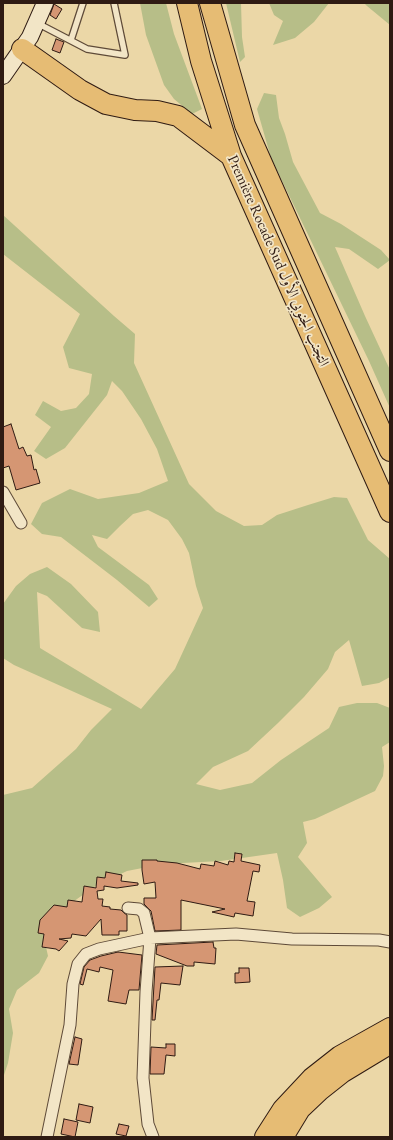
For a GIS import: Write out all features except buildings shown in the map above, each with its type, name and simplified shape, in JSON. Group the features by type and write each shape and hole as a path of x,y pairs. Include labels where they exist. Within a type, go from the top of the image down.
{"highway":[{"name":"Première Rocade Sud التجنب الجنوبي الأول","path":"187,3 200,61 231,156 390,512"},
{"name":"Première Rocade Sud التجنب الجنوبي الأول","path":"210,3 245,125 390,450"},
{"path":"22,49 80,90 106,104 134,110 157,111 178,116 231,156"},
{"path":"187,123 206,120 212,114 213,100"},
{"path":"265,1137 283,1109 312,1078 340,1056 390,1028"},
{"path":"283,1137 300,1109 320,1091 343,1072 390,1044"}],"main road":[{"path":"3,76 22,49 37,22 45,3"}],"street":[{"path":"3,492 21,523"},
{"path":"128,908 139,909 144,913 150,938 146,992 143,1078 148,1124 153,1137"},
{"path":"379,940 390,932"},
{"path":"47,1137 70,1025 73,984 78,964 86,954 99,949 150,938 236,934 292,939 379,940 390,942"}],"lane":[{"path":"71,40 83,3"},
{"path":"37,22 87,49 125,55 114,3"}],"green space":[{"path":"140,3 166,3 174,34 202,109 192,114 174,99 164,85 146,35"},
{"path":"226,3 241,3 242,37 245,57 240,62"},
{"path":"269,3 329,3 314,22 295,38 273,45 283,21 274,15"},
{"path":"364,3 390,3 390,25 367,6"},
{"path":"264,93 276,95 279,118 293,162 320,213 341,224 381,250 390,260 378,269 349,249 335,247 390,370 390,408 369,361 271,158 257,109"},
{"path":"3,215 135,334 134,363 189,484 216,511 244,526 262,525 277,515 308,505 334,497 347,498 368,540 390,559 390,677 379,683 362,686 349,640 335,652 328,669 304,697 278,723 248,751 213,767 196,784 220,790 252,783 281,760 329,728 339,707 357,703 377,703 390,708 390,742 382,747 384,766 383,776 375,791 315,819 303,822 307,843 298,857 332,897 319,908 300,917 287,908 277,853 221,861 163,864 127,871 97,885 77,899 46,925 44,938 48,956 39,973 17,990 9,1009 13,1033 8,1063 3,1078 3,795 32,788 76,749 91,730 112,709 14,665 3,658 3,604 16,586 30,574 47,567 71,584 98,612 100,632 82,628 47,596 37,592 40,648 141,709 175,669 203,608 196,586 189,553 182,539 168,520 148,510 133,514 107,539 92,535 98,547 149,585 158,599 149,607 117,580 61,537 42,534 31,524 42,503 70,489 98,499 139,493 168,481 157,449 141,419 122,391 112,381 107,395 65,448 46,459 34,451 51,427 35,415 43,401 61,411 76,408 89,394 92,374 69,368 63,347 80,314 3,254"}]}
